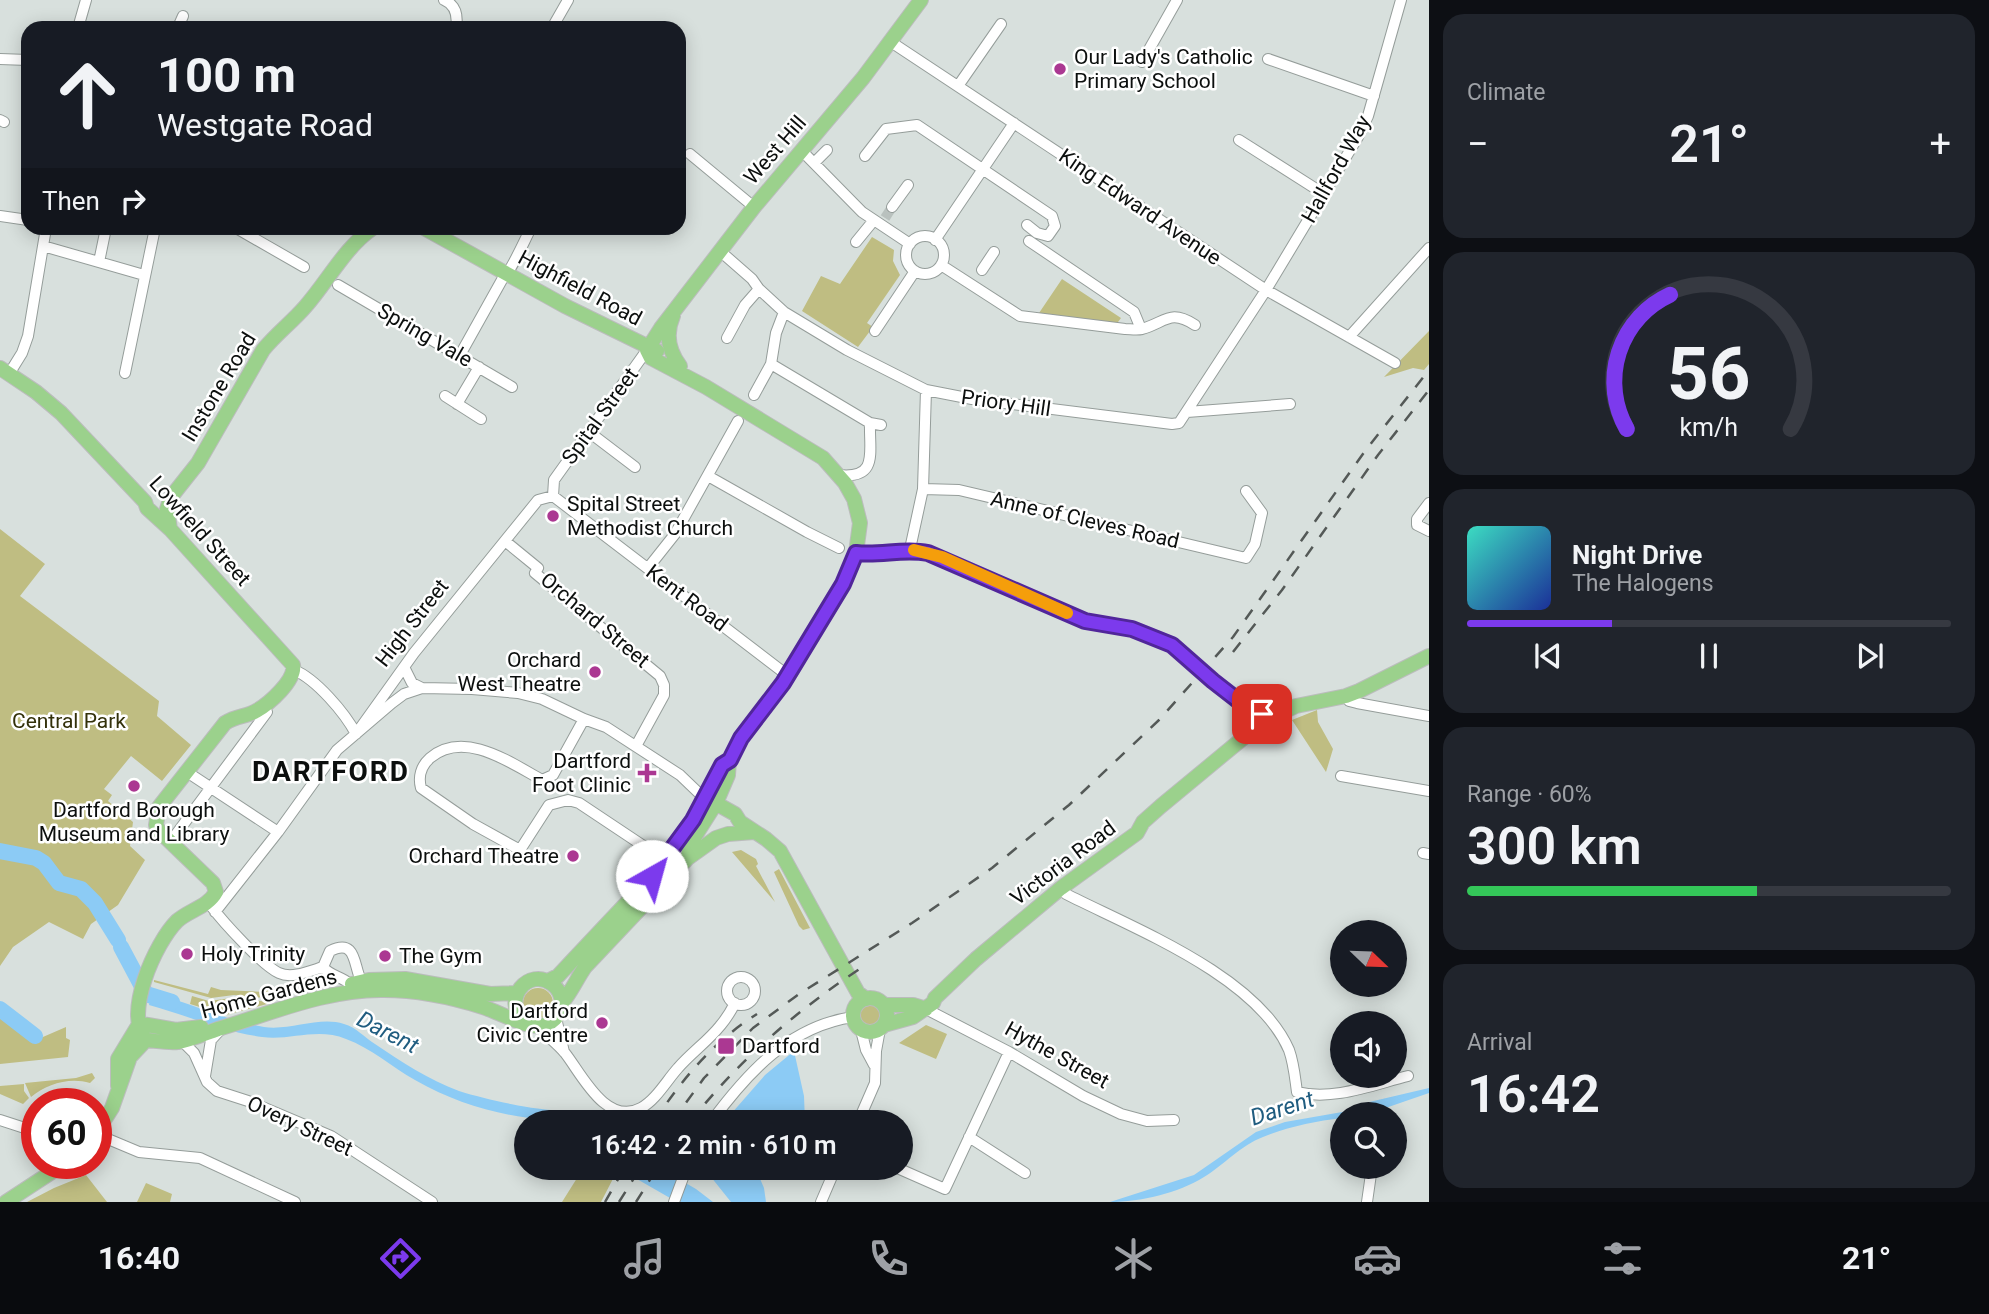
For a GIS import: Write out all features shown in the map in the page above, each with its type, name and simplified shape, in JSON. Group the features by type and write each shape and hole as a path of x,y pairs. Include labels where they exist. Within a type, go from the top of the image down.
{"main road":[{"name":"West Hill","path":"648,349 661,328 754,207 891,42 921,0"},
{"name":"Instone Road","path":"166,499 198,463 263,350 303,309 358,235"},
{"name":"Highfield Road","path":"437,235 565,306 632,338 680,366 706,387"},
{"name":"Highfield Road","path":"675,311 668,332 670,349 680,366"},
{"path":"632,338 646,338 661,328"},
{"name":"Highfield Road","path":"648,349 651,358 706,387 812,451 839,474 854,499 860,523 856,553"},
{"name":"Lowfield Street","path":"4,371 36,392 68,419 289,660 294,670"},
{"path":"145,502 166,499"},
{"path":"157,518 166,499"},
{"path":"166,499 170,529"},
{"path":"688,858 690,844 724,784 730,760 741,738 787,675 843,584 856,553"},
{"name":"Victoria Road","path":"861,1030 873,1032 913,1017 924,1004 1061,888 1137,833 1143,822 1161,806 1265,720 1283,711 1346,696 1429,656"},
{"path":"211,907 216,892 213,883 156,825 159,807 225,723 235,716 258,710 288,683 294,670"},
{"path":"548,981 558,976 652,876 711,804 722,765 730,760"},
{"path":"711,804 732,822 740,822 780,851 858,993 866,999"},
{"path":"562,1003 558,990 548,981 537,979 529,981 517,993 515,1007 517,1014 531,1024 546,1025 556,1018 562,1003 585,967 688,858 716,838 754,832"},
{"name":"High Street","path":"138,1026 146,969 159,945 177,921 211,907"},
{"name":"Home Gardens","path":"138,1026 142,1024 176,1030 189,1036 356,983 405,979 490,994 517,993"},
{"path":"356,983 382,984 391,990"},
{"name":"Home Gardens","path":"146,1040 189,1036 222,1028 268,1010 331,996 391,990 437,996 531,1024"},
{"path":"861,1030 853,1017 858,1003 866,999 876,999 884,1005 924,1004"},
{"path":"882,1027 887,1017 884,1005"},
{"path":"112,1108 130,1057 146,1040 140,1034 138,1026"},
{"path":"118,1090 118,1059 138,1026"},
{"path":"6,1202 41,1179"}],"street":[{"path":"82,21 86,0"},
{"path":"444,0 453,5 456,21"},
{"path":"556,21 568,0"},
{"path":"1142,62 1177,0"},
{"name":"Hallford Way","path":"1266,290 1358,138 1374,96 1401,0"},
{"path":"958,86 1001,24"},
{"name":"King Edward Avenue","path":"891,42 1266,290 1395,363"},
{"path":"0,59 21,60"},
{"path":"1268,60 1374,96"},
{"path":"935,240 1014,123"},
{"path":"865,156 886,129 917,125 1052,216 1055,221 1055,226 1048,236 1037,233 1027,225"},
{"path":"1239,140 1324,194"},
{"path":"814,163 827,150"},
{"path":"802,151 862,212 879,220 910,244"},
{"path":"690,154 754,207"},
{"path":"892,207 908,185"},
{"path":"0,216 21,219"},
{"path":"856,242 879,220"},
{"path":"4,371 22,353 28,336 45,235"},
{"path":"99,262 105,235"},
{"path":"125,373 153,235"},
{"path":"248,235 304,267"},
{"path":"460,355 503,278 508,274 528,235"},
{"path":"919,237 935,240 944,254 941,265 926,274 915,271 907,261 910,244 919,237"},
{"path":"1029,241 1134,312 1141,329"},
{"path":"43,246 144,275"},
{"path":"1349,337 1429,248"},
{"name":"Priory Hill","path":"720,251 784,312 847,351 926,390 972,399 1172,425 1180,423 1187,412 1290,404"},
{"path":"977,278 994,252"},
{"path":"941,265 977,278 1020,316 1125,329 1141,329 1167,317 1182,316 1195,325"},
{"path":"875,331 915,271"},
{"name":"Spring Vale","path":"338,285 512,387"},
{"path":"727,338 745,305 759,289"},
{"path":"1187,412 1266,290"},
{"path":"754,395 771,364 776,333 784,312"},
{"name":"Spital Street","path":"553,496 554,480 648,349"},
{"path":"771,364 876,424 866,470 859,475 839,474"},
{"path":"457,404 479,367"},
{"path":"910,549 923,489 926,390"},
{"path":"445,396 481,419"},
{"path":"648,568 675,534 738,421"},
{"path":"589,432 635,467"},
{"path":"708,476 807,532 837,542"},
{"name":"Anne of Cleves Road","path":"923,489 960,490 1246,558 1255,544 1262,513 1246,491"},
{"path":"505,541 538,500 553,496"},
{"name":"Kent Road","path":"553,496 787,675"},
{"path":"1429,503 1417,519 1417,525 1429,531"},
{"name":"High Street","path":"356,734 404,667 505,541"},
{"name":"Orchard Street","path":"505,541 538,568 535,573 660,676 664,695 636,746"},
{"path":"856,553 873,555 910,549 942,557 1085,621 1132,629 1165,642 1240,702 1260,712 1265,720"},
{"path":"404,667 412,683 422,688 472,688 518,693 542,699 606,727 680,775 711,804"},
{"name":"Lowfield Street","path":"294,670 304,675 349,717 356,734"},
{"name":"High Street","path":"211,907 278,832 337,750 404,694 422,688"},
{"path":"1346,696 1349,701 1357,703 1429,716"},
{"path":"174,837 267,712"},
{"path":"584,719 553,775 548,778 542,780 490,752 470,748 451,749 437,754 425,763 420,774 421,788 473,824 520,850 549,805 568,800 579,803 631,836 648,852 652,876"},
{"path":"187,772 278,832"},
{"path":"1341,776 1429,791"},
{"path":"1061,888 1066,894 1199,963 1249,999 1265,1013 1288,1049 1295,1068 1297,1092 1319,1096 1408,1076"},
{"path":"211,907 255,954 279,973 303,973 323,967 330,951 345,948 356,958 356,983 330,974 323,967"},
{"path":"531,1024 564,1052 586,1084 602,1101 619,1110 637,1110 652,1099 693,1051 721,1026 736,1003"},
{"name":"Hythe Street","path":"924,1004 1083,1096 1121,1114 1147,1121 1174,1120"},
{"path":"720,1110 778,1049 805,1031 835,1020 853,1017"},
{"path":"556,1018 564,1052"},
{"path":"864,1110 873,1091 876,1051 882,1027"},
{"path":"205,1076 211,1040 222,1028"},
{"path":"861,1030 866,1050 876,1071"},
{"name":"Overy Street","path":"189,1036 210,1086 222,1094 248,1101 331,1136 432,1202"},
{"path":"913,1175 945,1189 1009,1052"},
{"path":"0,1120 21,1127"},
{"path":"969,1137 1025,1173"},
{"path":"112,1141 139,1152 200,1158 295,1202"},
{"path":"1367,1202 1370,1179"},
{"path":"674,1202 682,1180"},
{"path":"821,1202 830,1180"}],"green space":[{"path":"872,237 894,250 893,261 900,275 867,323 873,327 858,347 802,311 821,276 840,284"},
{"path":"1062,279 1121,318 1115,326 1037,316"},
{"path":"1429,331 1429,364 1424,370 1413,368 1384,377"},
{"name":"Central Park","path":"0,529 45,564 20,596 159,701 157,716 191,745 162,781 131,756 104,789 112,795 108,801 133,822 130,846 145,860 118,905 91,924 83,939 49,922 13,947 0,966"},
{"path":"1317,710 1318,722 1333,749 1326,772 1292,720"},
{"path":"741,850 756,859 756,866 775,902 732,852"},
{"path":"779,869 810,928 803,930 799,926 774,872"},
{"path":"154,980 208,994 211,987 265,992 266,987 270,988 269,995 265,998 234,995 211,998"},
{"path":"538,988 549,992 553,1003 549,1014 538,1018 527,1014 523,1003 527,992"},
{"path":"192,996 209,1001 239,997 267,1004 226,1015 190,1004"},
{"path":"871,1005 879,1008 882,1016 879,1024 871,1027 863,1024 860,1016 863,1008"},
{"path":"0,1018 36,1040 66,1027 66,1038 70,1040 68,1057 0,1064"},
{"path":"926,1025 947,1034 936,1059 899,1043"},
{"path":"92,1073 95,1078 90,1083 74,1081 44,1088 27,1088 25,1083 76,1078"},
{"path":"24,1084 24,1088 21,1088 21,1103 0,1094 0,1086"},
{"path":"76,1179 89,1179 107,1202 27,1202"},
{"path":"576,1180 612,1180 601,1202 562,1202"},
{"path":"146,1183 172,1194 170,1202 137,1202"}],"water":[{"path":"152,993 264,1027 325,1022 348,1025 416,1070 448,1087 502,1102 546,1110 514,1110 514,1116 456,1100 406,1075 364,1047 335,1036 314,1034 262,1037 149,1005"},
{"path":"794,1051 805,1110 734,1110 765,1075"},
{"path":"1429,1088 1429,1093 1403,1102 1369,1102"},
{"path":"1330,1114 1330,1120 1282,1130 1247,1145 1194,1183 1147,1198 1110,1202 1194,1175 1256,1132 1285,1122"},
{"path":"639,1180 680,1180 713,1202 677,1202"},
{"path":"713,1180 761,1180 766,1202 731,1202"}],"waterway":[{"name":"Darent","path":"0,851 36,858 44,863 59,883 81,889 95,903 118,940"},
{"name":"Darent","path":"121,947 146,994 172,1002"},
{"name":"Darent","path":"0,1009 35,1036"}],"tunnel":[{"path":"885,218 892,207"}],"railway":[{"path":"681,1110 704,1078 753,1028 799,994 912,923 992,868 1069,805 1159,720 1233,637 1365,451 1429,370"},
{"path":"1233,652 1429,390"},
{"path":"700,1110 769,1038 814,1001 861,968"},
{"path":"662,1110 700,1062 727,1036 757,1014"},
{"path":"605,1202 618,1180"},
{"path":"619,1202 633,1180"},
{"path":"636,1202 650,1180"}],"slow traffic":[{"path":"914,550 942,557 1067,613"}],"place":[{"name":"Our Lady's Catholic Primary School","path":"1060,69"},
{"name":"Spital Street Methodist Church","path":"553,516"},
{"name":"Orchard West Theatre","path":"595,672"},
{"name":"Dartford Foot Clinic","path":"647,773"},
{"name":"Dartford Borough Museum and Library","path":"134,786"},
{"name":"Orchard Theatre","path":"573,856"},
{"name":"Holy Trinity","path":"187,954"},
{"name":"The Gym","path":"385,956"},
{"name":"Dartford Civic Centre","path":"602,1023"},
{"name":"Dartford","path":"726,1046"}],"district":[{"name":"DARTFORD","path":"331,771"}],"route":[{"path":"652,876 693,820 722,765 730,760 741,738 783,683 843,584 856,553 873,555 910,549 928,553 1085,621 1132,629 1158,639 1172,645 1240,702 1262,714"}]}
